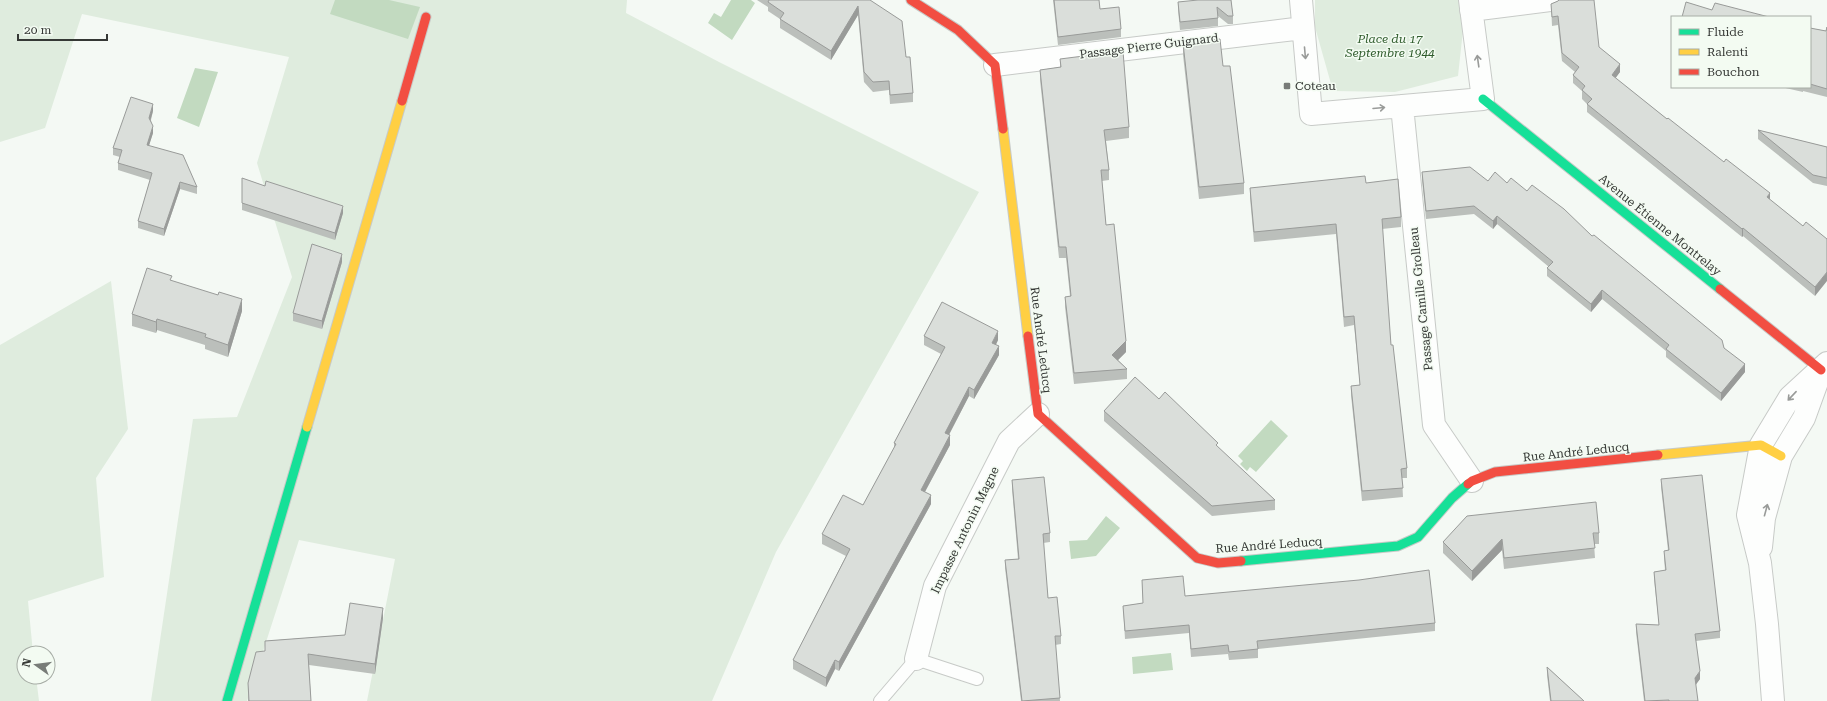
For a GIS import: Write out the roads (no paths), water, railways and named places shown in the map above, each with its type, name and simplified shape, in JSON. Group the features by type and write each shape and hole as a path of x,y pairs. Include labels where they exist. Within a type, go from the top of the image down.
{"street":[{"path":"911,0 958,30 995,65"},
{"path":"1300,0 1310,114 1483,100 1471,5 1550,0"},
{"path":"227,701 426,17"},
{"name":"Passage Pierre Guignard","path":"995,65 1303,28"},
{"name":"Rue André Leducq","path":"995,65 1038,414 1197,558 1218,563 1398,546 1418,537 1452,498 1472,481 1494,472 1761,445"},
{"name":"Avenue Étienne Montrelay","path":"1483,100 1824,366"},
{"name":"Passage Camille Grolleau","path":"1402,106 1434,425 1472,481"},
{"path":"1773,701 1767,624 1760,563 1748,515 1761,445 1790,397 1824,366"},
{"path":"1760,563 1764,518 1781,456 1804,418 1824,366"},
{"name":"Impasse Antonin Magne","path":"916,659 935,586 1009,441 1038,414"},
{"path":"1761,445 1781,456"}],"lane":[{"path":"880,701 916,659 977,679"}],"place":[{"name":"Coteau","path":"1287,86"}],"park label":[{"name":"Place du 17 Septembre 1944","path":"1390,46"}]}
